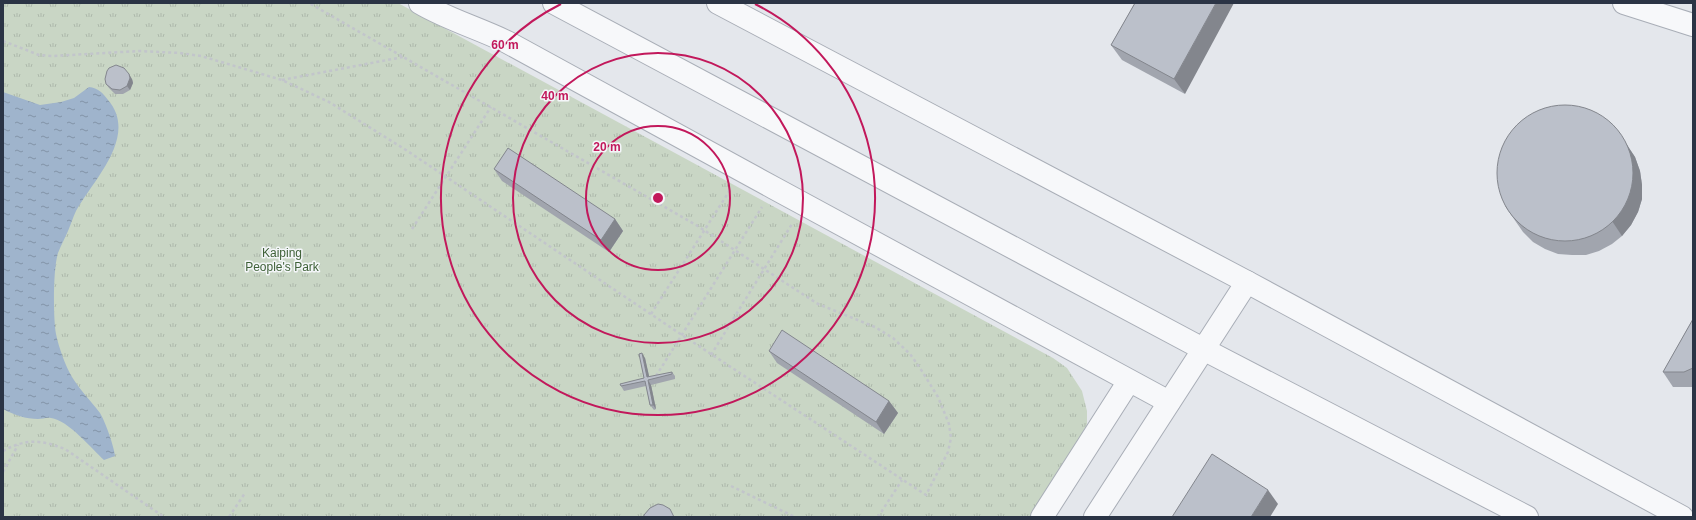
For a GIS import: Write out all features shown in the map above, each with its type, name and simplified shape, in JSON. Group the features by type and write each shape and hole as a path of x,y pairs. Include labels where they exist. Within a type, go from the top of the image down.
{"street":[{"path":"420,3 507,42 1169,402"},
{"path":"554,3 1203,349 1527,517"},
{"path":"718,3 1247,282 1682,517"},
{"path":"1624,3 1693,25"},
{"path":"1095,517 1247,282"},
{"path":"1042,517 1130,381"}],"path":[{"path":"3,41 39,55 53,56 120,51 180,53 201,56 282,80 329,102 370,126 711,355 926,496 942,466 948,452 951,438 948,424 938,397 910,354 893,338 875,327 818,304 705,230 309,3"},
{"path":"282,80 403,57"},
{"path":"412,229 492,107"},
{"path":"651,314 742,171"},
{"path":"656,376 774,188"},
{"path":"711,355 804,204"},
{"path":"3,451 36,440 50,443 65,449 164,517"},
{"path":"3,472 18,445"},
{"path":"878,517 902,480"},
{"path":"731,486 795,517"},
{"path":"229,517 245,493"}],"green space":[{"name":"Kaiping People's Park","path":"3,3 398,3 1053,358 1067,368 1082,391 1087,411 1087,424 1072,455 1032,517 3,517"}],"water":[{"path":"89,87 95,88 104,95 116,114 118,128 116,143 102,172 76,211 58,253 54,281 54,316 57,339 67,367 75,382 100,413 109,434 115,456 104,460 72,429 58,420 49,418 34,419 16,415 3,409 3,92 40,105 61,102 74,98"}],"building":[{"path":"1135,3 1216,3 1174,79 1111,45"},
{"path":"116,65 124,68 129,74 130,78 127,86 120,90 112,89 106,84 105,79 109,68"},
{"path":"1565,105 1585,108 1597,113 1613,125 1625,141 1630,153 1633,173 1630,193 1625,205 1613,221 1597,233 1585,238 1565,241 1545,238 1533,233 1517,221 1505,205 1500,193 1497,173 1500,153 1505,141 1517,125 1533,113 1545,108"},
{"path":"508,148 615,219 601,240 494,169"},
{"path":"1693,319 1693,368 1684,372 1663,372"},
{"path":"782,330 889,401 876,422 769,351"},
{"path":"642,353 647,377 672,372 672,374 648,380 653,405 650,405 645,381 621,386 620,384 644,378 639,354"},
{"path":"1212,454 1268,490 1251,517 1172,517"},
{"path":"658,504 670,509 674,517 644,517 650,508"}]}
